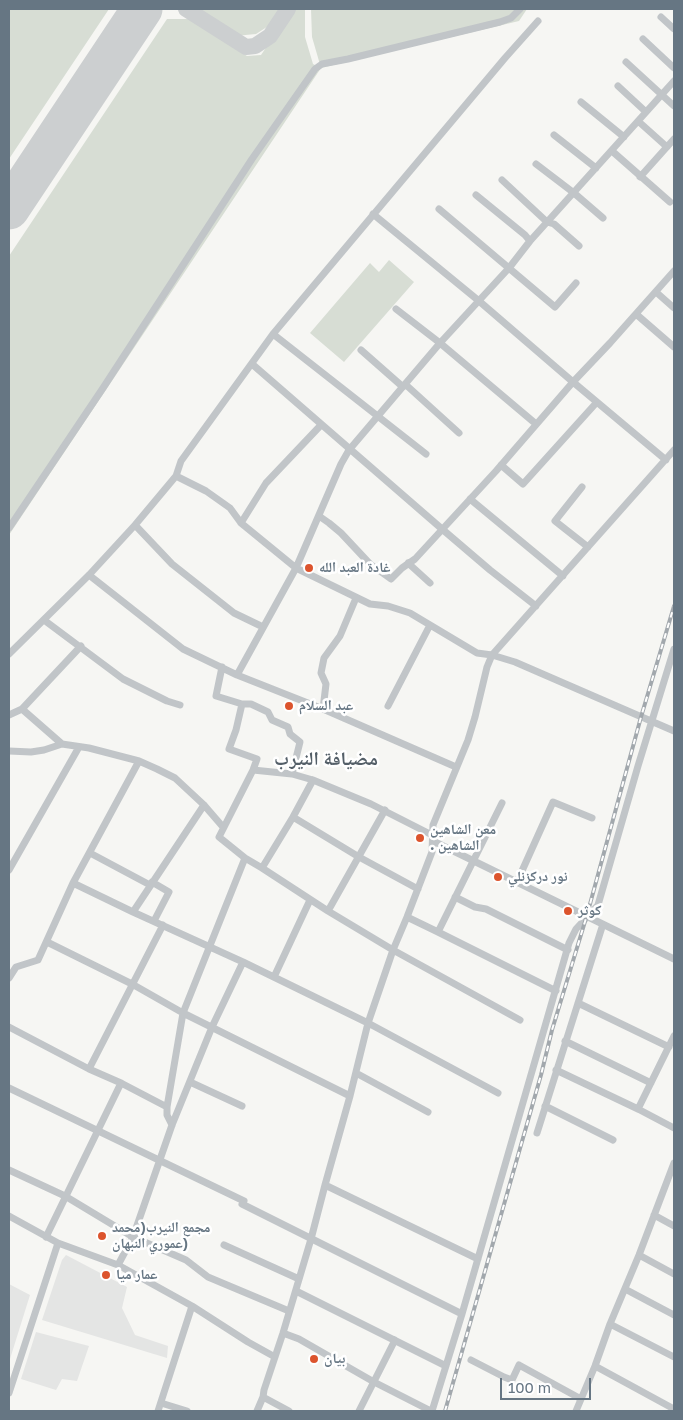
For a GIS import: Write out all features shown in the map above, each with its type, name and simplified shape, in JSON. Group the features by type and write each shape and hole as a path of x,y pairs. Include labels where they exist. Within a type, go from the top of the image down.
{"street":[{"path":"9,528 103,388 252,159 314,69 322,64 500,22 512,18 520,9"},
{"path":"661,17 674,29"},
{"path":"9,654 89,575 135,526 176,476 181,461 273,334 538,21"},
{"path":"643,39 674,68"},
{"path":"626,62 674,106"},
{"path":"237,675 296,568 341,464 349,450 440,343 508,268 530,240 674,81"},
{"path":"618,86 646,112"},
{"path":"581,102 624,137"},
{"path":"638,121 667,147"},
{"path":"554,134 596,168"},
{"path":"640,177 674,139"},
{"path":"612,151 670,202"},
{"path":"536,164 603,218"},
{"path":"502,180 547,222 554,224 578,246"},
{"path":"476,196 530,240"},
{"path":"439,209 555,306 576,282"},
{"path":"373,214 479,301 666,460"},
{"path":"319,516 341,533 370,564 392,579 408,563 415,559 470,499 674,271"},
{"path":"656,292 674,308"},
{"path":"396,309 440,343 536,424"},
{"path":"636,314 674,346"},
{"path":"273,334 426,454"},
{"path":"361,350 459,433"},
{"path":"252,364 349,450 490,570 536,606"},
{"path":"501,465 523,484 597,402"},
{"path":"241,523 266,483 321,425"},
{"path":"257,1411 284,1333 300,1279 368,1023 393,950 432,852 433,825 468,740 487,667 492,655 674,450"},
{"path":"176,476 206,491 230,508 241,523 296,568 370,604 388,606 410,613 477,653 492,655 515,662 674,731"},
{"path":"582,487 555,521 588,548"},
{"path":"470,499 563,576"},
{"path":"135,526 172,564 234,613 263,627"},
{"path":"408,563 430,583"},
{"path":"89,575 183,649 237,675 323,709 456,767"},
{"path":"323,709 326,684 321,673 324,658 340,636 356,598"},
{"path":"44,620 123,679 167,701 180,705"},
{"path":"388,706 430,625"},
{"path":"9,715 22,709 81,646"},
{"path":"284,1333 299,1339 374,1382 432,1411 568,950 576,929 586,915 598,905 674,650"},
{"path":"222,668 216,696 256,706 268,712 272,720 288,727 290,734 300,742 292,774"},
{"path":"242,704 229,749 257,759 219,837 245,858 328,911 393,950 520,1020"},
{"path":"22,709 62,744"},
{"path":"9,751 31,752 62,744 139,761 174,778 204,805 223,827"},
{"path":"9,870 79,747"},
{"path":"9,978 16,967 38,960 73,883 139,761"},
{"path":"253,770 292,774 314,780 385,810 474,861 674,959"},
{"path":"262,868 314,780"},
{"path":"517,882 553,802 592,818"},
{"path":"438,932 502,803"},
{"path":"132,912 204,805"},
{"path":"328,911 385,810"},
{"path":"293,817 359,857 418,889"},
{"path":"90,853 169,892 154,921"},
{"path":"172,1125 167,1115 167,1107 183,1013 245,858"},
{"path":"73,883 368,1023 498,1093"},
{"path":"455,897 475,907 486,909 568,950"},
{"path":"274,977 310,900"},
{"path":"407,917 556,991"},
{"path":"537,1133 603,924"},
{"path":"89,1069 163,925"},
{"path":"47,942 132,984 183,1013 350,1096"},
{"path":"9,962 16,967"},
{"path":"118,1265 133,1237 172,1125 212,1027 242,962"},
{"path":"578,1004 669,1047"},
{"path":"9,1027 167,1107"},
{"path":"638,1109 674,1036"},
{"path":"565,1041 651,1083"},
{"path":"556,1070 674,1128"},
{"path":"356,1072 428,1112"},
{"path":"190,1082 242,1106"},
{"path":"46,1237 121,1083"},
{"path":"9,1088 160,1160 311,1239 462,1314"},
{"path":"545,1106 613,1140"},
{"path":"576,1411 674,1163"},
{"path":"9,1172 65,1196 133,1237 186,1260 208,1277 289,1311"},
{"path":"325,1185 478,1260"},
{"path":"654,1215 674,1226"},
{"path":"9,1216 58,1243 118,1265 192,1306 275,1357"},
{"path":"9,1393 58,1243"},
{"path":"224,1245 300,1279"},
{"path":"639,1255 674,1274"},
{"path":"625,1289 674,1315"},
{"path":"296,1291 446,1366"},
{"path":"158,1411 192,1306"},
{"path":"610,1324 674,1357"},
{"path":"359,1411 395,1340"},
{"path":"471,1360 504,1378 512,1380 519,1365 581,1399"},
{"path":"595,1366 674,1409"},
{"path":"263,1397 289,1411"},
{"path":"161,1403 187,1411"}],"shaded area":[{"path":"9,9 109,9 9,159"},
{"path":"195,9 282,9 273,23 256,34 235,36"},
{"path":"292,9 305,9 305,37 313,64 321,68 9,535 9,256 167,19 192,19 247,56 261,55"},
{"path":"311,9 527,9 519,21 321,68 312,37"},
{"path":"389,260 414,282 344,362 310,333 370,263 379,272"},
{"path":"66,1255 127,1287 122,1308 135,1335 168,1346 167,1358 42,1320 62,1260"},
{"path":"9,1284 30,1295 10,1359 9,1359"},
{"path":"36,1332 89,1346 77,1381 62,1379 56,1390 21,1379"}],"taxiway":[{"path":"186,9 246,47 255,46 270,36 288,9"}],"runway":[{"path":"9,209 142,9"}],"railway":[{"path":"445,1411 674,606"}],"place":[{"name":"غادة العبد الله","path":"309,568"},
{"name":"عبد السلام","path":"289,706"},
{"name":"معن الشاهين . الشاهين","path":"420,838"},
{"name":"نور دركزنلي","path":"498,877"},
{"name":"كوثر","path":"568,911"},
{"name":"مجمع النيرب(محمد عموري النبهان)","path":"102,1236"},
{"name":"عمار ميا","path":"106,1275"},
{"name":"بيان","path":"314,1359"}],"district":[{"name":"مضيافة النيرب","path":"326,759"}]}
